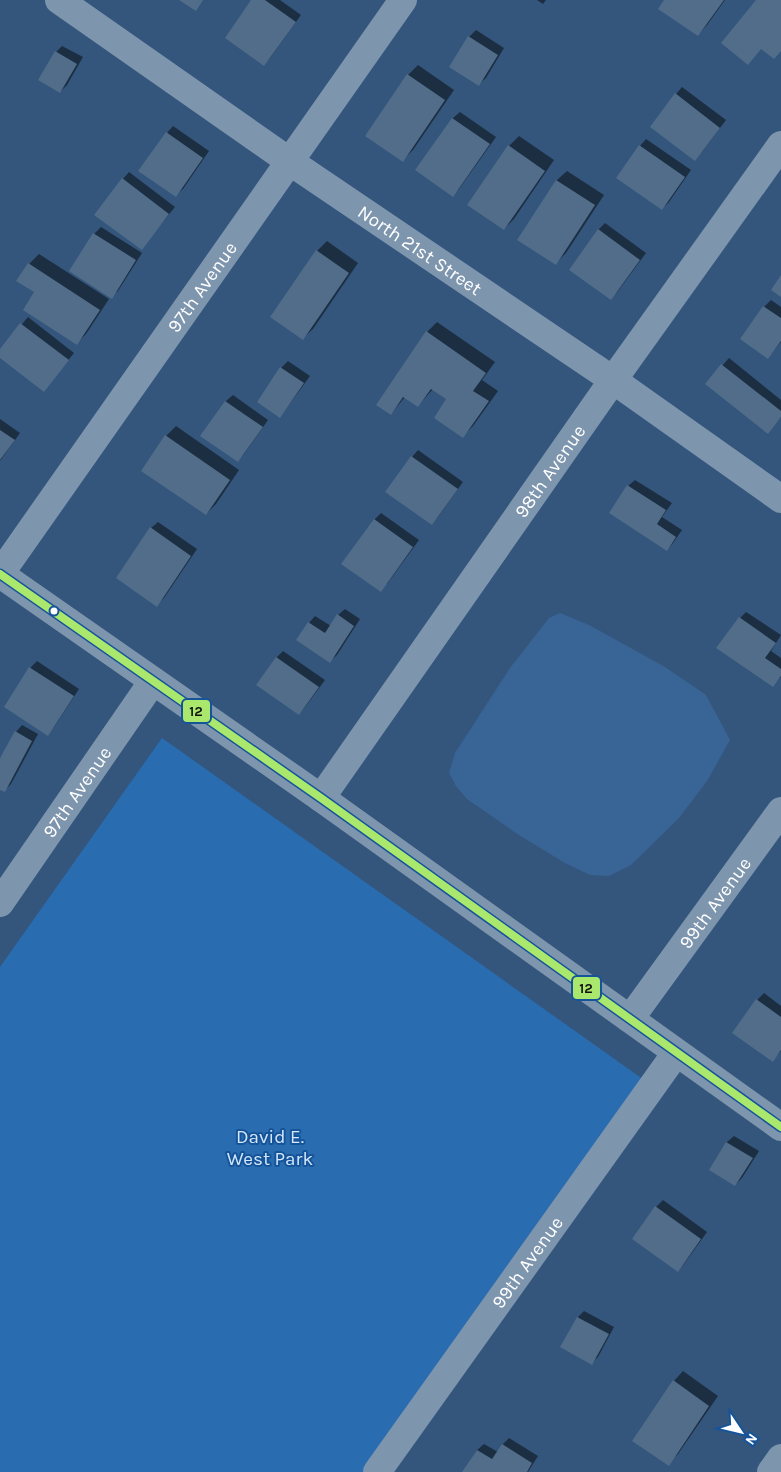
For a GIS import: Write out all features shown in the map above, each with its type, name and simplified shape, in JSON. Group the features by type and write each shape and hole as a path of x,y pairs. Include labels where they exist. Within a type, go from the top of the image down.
{"street":[{"name":"North 21st Street","path":"59,0 289,161 613,380 781,499"},
{"name":"97th Avenue","path":"0,574 403,0"},
{"name":"98th Avenue","path":"320,798 613,380 781,145"},
{"path":"0,574 320,798 781,1127"},
{"name":"97th Avenue","path":"0,903 154,681"},
{"name":"99th Avenue","path":"630,1019 781,810"},
{"name":"99th Avenue","path":"377,1472 676,1053"},
{"path":"771,1472 781,1458"}],"green space":[{"name":"David E. West Park","path":"162,738 647,1082 370,1472 0,1472 0,967"}],"shaded area":[{"path":"560,613 589,625 665,667 706,695 730,740 707,781 679,818 631,865 609,876 590,875 565,863 519,835 467,799 456,786 449,773 455,753 510,668 549,618"}],"building":[{"path":"179,0 203,0 196,11"},
{"path":"251,0 265,0 296,22 264,66 225,38"},
{"path":"664,0 724,0 698,36 658,9"},
{"path":"756,0 781,0 781,51 774,59 761,49 748,65 721,43"},
{"path":"468,36 498,55 479,86 449,67"},
{"path":"55,51 77,64 60,93 38,80"},
{"path":"407,74 445,100 403,162 365,136"},
{"path":"675,93 720,128 695,161 650,127"},
{"path":"452,118 490,144 453,197 415,170"},
{"path":"166,132 203,158 176,197 138,171"},
{"path":"508,145 545,171 504,230 467,205"},
{"path":"639,145 685,177 662,210 616,178"},
{"path":"122,178 169,214 142,250 94,215"},
{"path":"556,180 595,205 556,265 517,240"},
{"path":"598,229 640,260 611,300 569,270"},
{"path":"93,233 136,260 112,299 69,271"},
{"path":"316,250 349,273 303,340 270,317"},
{"path":"28,263 100,310 77,345 23,310 34,292 16,281"},
{"path":"781,275 781,297 771,290"},
{"path":"763,306 781,318 781,341 768,359 740,339"},
{"path":"20,323 69,360 44,392 0,358 0,349"},
{"path":"426,331 486,373 473,391 489,401 463,438 434,418 446,399 431,389 418,407 403,397 391,415 376,405"},
{"path":"721,364 781,411 781,417 768,434 705,384"},
{"path":"280,367 304,383 280,418 257,402"},
{"path":"225,401 263,427 238,462 200,436"},
{"path":"0,430 15,440 0,460"},
{"path":"165,435 230,480 206,515 141,471"},
{"path":"411,456 458,489 432,525 385,492"},
{"path":"627,485 666,510 657,524 676,537 667,551 609,513"},
{"path":"374,519 413,547 381,592 341,564"},
{"path":"150,527 191,556 157,607 116,578"},
{"path":"337,614 354,626 330,663 296,640 308,622 325,633"},
{"path":"739,617 776,643 765,658 781,669 781,676 773,687 716,648"},
{"path":"276,657 319,687 299,715 256,685"},
{"path":"29,667 74,696 48,736 4,707"},
{"path":"15,731 32,741 5,792 0,790 0,758"},
{"path":"756,999 781,1017 781,1050 773,1062 732,1033"},
{"path":"726,1142 753,1158 735,1186 709,1170"},
{"path":"655,1206 701,1239 678,1272 632,1239"},
{"path":"577,1317 609,1334 592,1365 560,1347"},
{"path":"673,1380 709,1406 669,1466 632,1441"},
{"path":"502,1444 532,1463 527,1472 462,1472 477,1450 492,1459"}],"transit line":[{"name":"12","path":"0,574 321,798 781,1127"}]}
